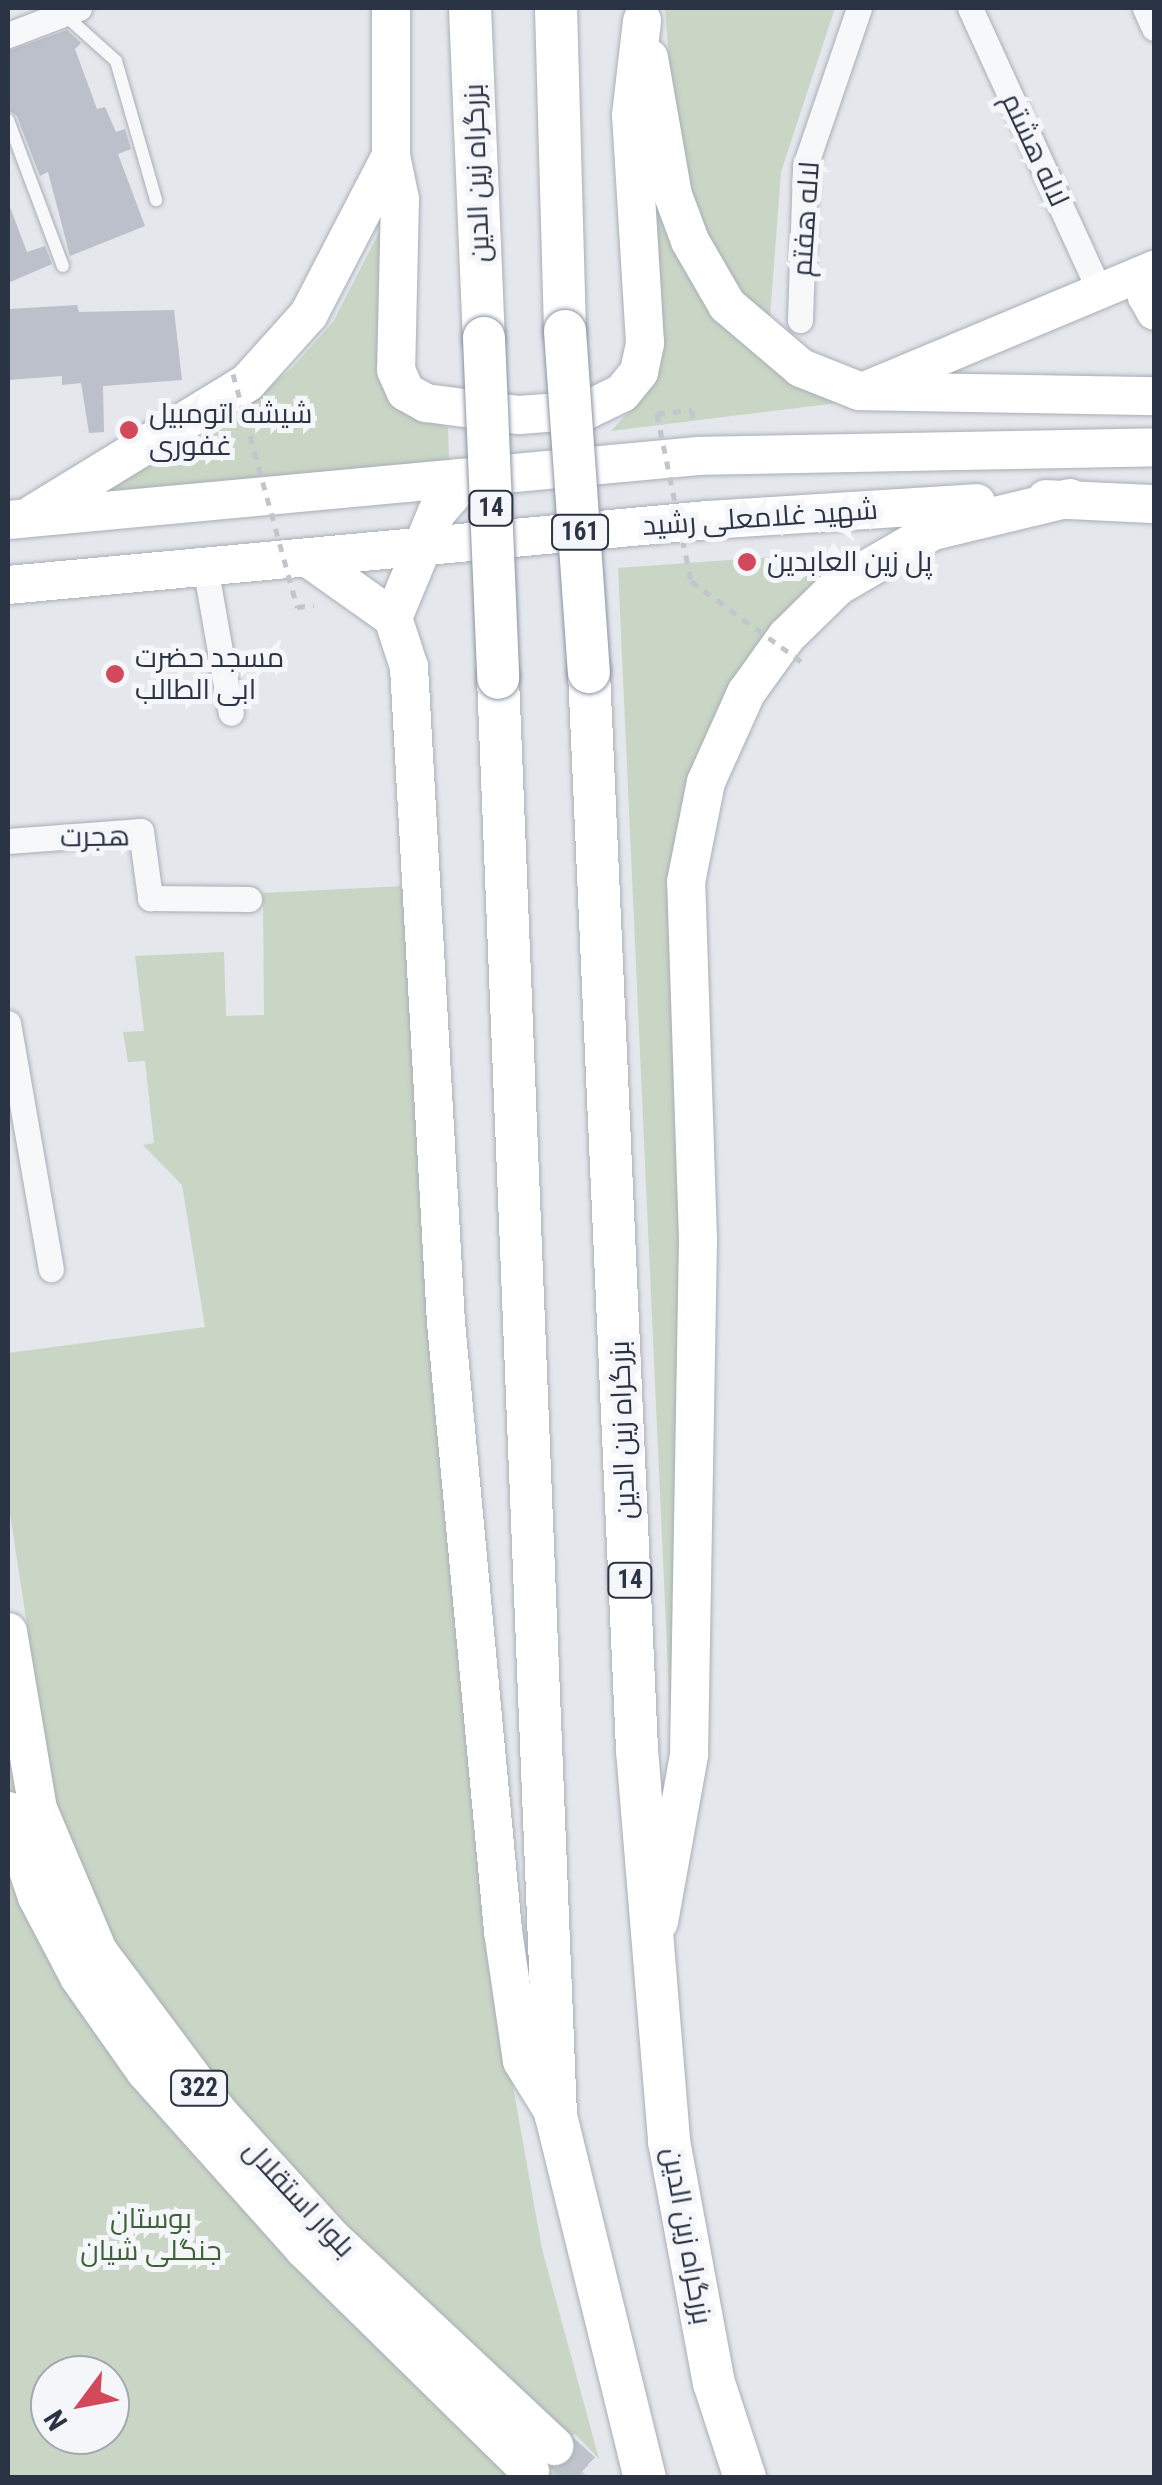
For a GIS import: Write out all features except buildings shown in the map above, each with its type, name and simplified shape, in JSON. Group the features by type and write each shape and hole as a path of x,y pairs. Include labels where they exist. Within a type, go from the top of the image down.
{"highway":[{"name":"بزرگراه زین الدین","path":"470,8 556,2116"},
{"name":"بزرگراه زین الدین","path":"556,8 565,331 589,672 637,1750 657,1934 668,2141 714,2383 745,2478"},
{"name":"14","path":"556,2116 645,2478"}],"main road":[{"path":"391,8 390,156 400,199 392,328 406,392 426,403 519,414 587,410 622,393 639,372 645,343 631,115 642,14"},
{"path":"642,14 673,195 709,277 762,342 801,368 859,390 1154,396"},
{"path":"16,520 248,382 309,314 390,156"},
{"path":"859,390 1154,269"},
{"path":"1154,269 1146,296 1154,312"},
{"name":"161","path":"16,520 734,454 1154,446"},
{"path":"393,618 420,548 466,479"},
{"path":"657,1934 689,1755 698,1239 686,882 702,796 746,693 824,596 884,553 933,532 1070,498"},
{"name":"شهید غلامعلی رشید","path":"8,585 311,560 707,520 1070,498 1154,504"},
{"path":"311,560 393,618 409,667 444,1303 503,1931 522,2061 556,2116"},
{"name":"بلوار استقلال","path":"8,1632 38,1808 98,1951 218,2112 542,2458 304,2249 145,2071 79,1977 37,1897 8,1811"}],"street":[{"name":"لاله هفتم","path":"800,320 805,166 860,8"},
{"name":"لاله هشتم","path":"970,8 1100,292"},
{"path":"1145,8 1154,28"},
{"path":"8,35 73,12"},
{"path":"205,566 232,713"},
{"name":"هجرت","path":"8,841 140,831 150,898 249,899"},
{"path":"8,1023 50,1269"}],"lane":[{"path":"73,12 116,60 156,200"},
{"path":"8,120 63,266"}],"path":[{"path":"233,374 297,606"},
{"path":"692,410 657,414 690,582 806,665"}],"green space":[{"path":"665,8 835,8 781,172 769,330 717,265 695,209 674,122"},
{"path":"650,163 728,327 778,371 846,402 611,431 645,394"},
{"path":"386,219 409,410 448,428 449,462 100,492 207,436 291,369 333,322"},
{"path":"868,550 699,767 681,1185 672,1758 618,568"},
{"name":"بوستان جنگلی شیان","path":"404,886 428,1250 502,2025 542,2249 599,2459 575,2434 556,2446 588,2477 8,2477 8,1667 58,1827 8,1501 8,1353 205,1327 182,1185 143,1145 154,1143 145,1061 128,1062 123,1032 144,1031 135,956 224,952 226,1016 264,1015 263,893"}],"tunnel":[{"path":"554,2446 590,2478"}],"place":[{"name":"شیشه اتومبیل غفوری","path":"129,430"},
{"name":"پل زین العابدین","path":"747,562"},
{"name":"مسجد حضرت ابی الطالب","path":"115,674"}]}
